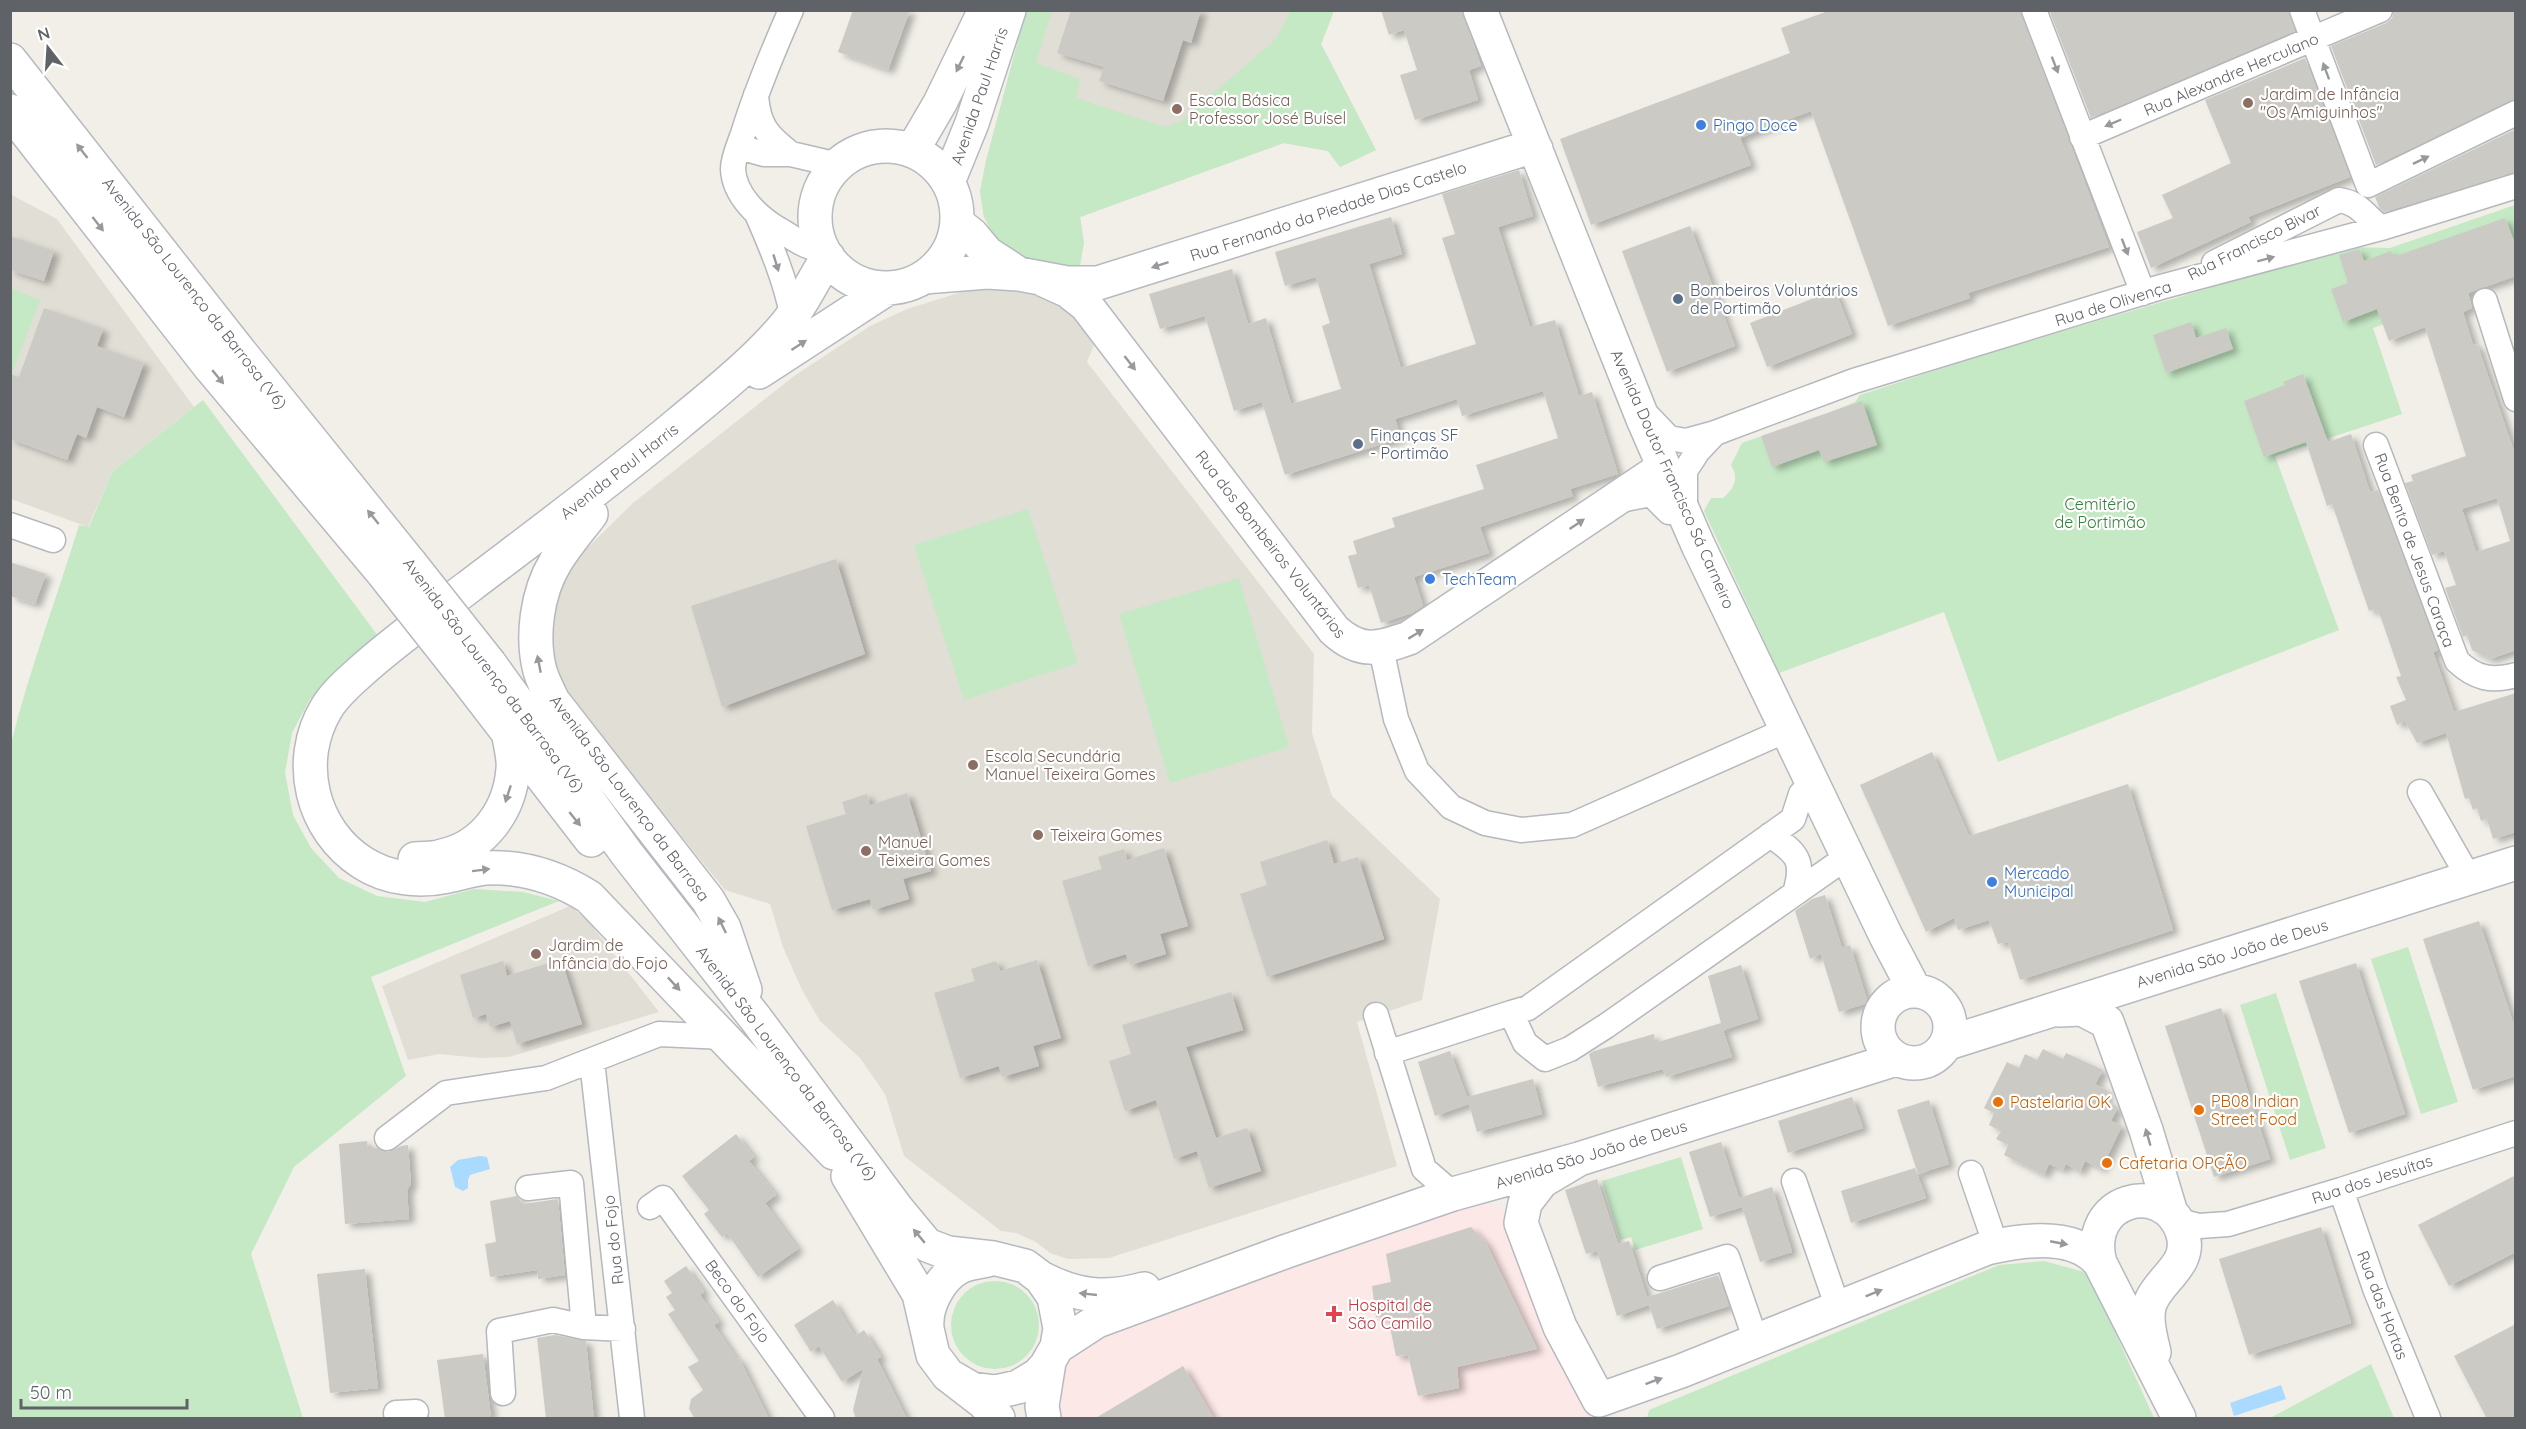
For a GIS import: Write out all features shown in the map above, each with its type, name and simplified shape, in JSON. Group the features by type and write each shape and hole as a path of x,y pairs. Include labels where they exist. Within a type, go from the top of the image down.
{"main road":[{"name":"Avenida Paul Harris","path":"912,151 940,103 985,10"},
{"name":"Avenida Paul Harris","path":"948,182 972,123 1008,10"},
{"name":"Avenida Doutor Francisco Sá Carneiro","path":"1482,17 1500,89 1529,149 1636,400 1658,471"},
{"name":"Avenida São Lourenço da Barrosa (V6)","path":"10,60 236,347 397,568 627,854 756,1019 898,1210 927,1245 948,1253 993,1258 1025,1266 1041,1278 1065,1290 1082,1294 1126,1294 1287,1251"},
{"name":"Avenida São Lourenço da Barrosa (V6)","path":"10,111 210,367 397,568"},
{"path":"881,146 912,151 939,169 948,182 956,202 957,223 950,248 935,269 913,283 888,288 869,286 852,279 836,268 825,253 815,223 816,207 827,177 838,165 865,149 881,146"},
{"name":"Avenida Doutor Francisco Sá Carneiro","path":"1529,149 1564,253 1773,736 1834,866 1903,994"},
{"name":"Rua Fernando da Piedade Dias Castelo","path":"924,277 967,272 1032,277 1067,283 1098,283 1121,278 1529,149"},
{"name":"Rua dos Bombeiros Voluntários","path":"957,223 972,235 987,253 1032,277 1068,291 1086,305 1334,630 1347,642 1381,648"},
{"name":"Avenida Paul Harris","path":"825,253 785,325 738,372 649,448 379,654 338,692 327,707 311,744 309,766 316,803 323,819 346,849 364,864 408,879 445,877 483,868 516,869 544,874 569,884 589,897 608,914 834,1153"},
{"path":"1110,337 1099,305 1103,292 1121,278"},
{"name":"Avenida Paul Harris","path":"591,514 763,368 888,288"},
{"path":"1381,648 1417,633 1658,471"},
{"path":"509,737 514,766 510,792 500,815 485,833 467,846 442,856 409,859 376,848 356,833 342,815 329,770 330,746 339,723 357,698 428,638 591,514"},
{"name":"Avenida São Lourenço da Barrosa","path":"591,514 555,562 543,588 538,612 536,647 540,672 553,701 708,900 724,928 756,1019"},
{"name":"Avenida Doutor Francisco Sá Carneiro","path":"1677,514 1886,936 1903,994"},
{"name":"Avenida São Lourenço da Barrosa (V6)","path":"476,669 509,737 753,1040 834,1153 919,1294 933,1355 948,1375 983,1402 998,1419"},
{"name":"Avenida São João de Deus","path":"1948,1028 2039,1014 2516,863"},
{"path":"2133,984 2112,1000 2107,1022 2183,1240 2173,1271 2151,1300 2148,1315 2149,1334 2161,1380"},
{"path":"1926,993 1937,998 1948,1028 1941,1052 1931,1060 1920,1063 1908,1063 1888,1050 1878,1030 1879,1018 1884,1007 1903,994 1926,993"},
{"path":"2039,1014 2082,1009 2107,1022"},
{"name":"Avenida São João de Deus","path":"1287,1251 1445,1197 1580,1159 1816,1084 1860,1059 1888,1050"},
{"path":"1520,1223 1525,1203 1542,1182 1580,1159"},
{"path":"1535,1172 1514,1185 1511,1200 1560,1327 1604,1409 1756,1341 1996,1246 2017,1241 2042,1240 2092,1253 2113,1280 2138,1289 2152,1287 2173,1271"},
{"path":"1445,1197 1479,1201 1520,1223"},
{"path":"2174,1217 2158,1205 2144,1201 2128,1203 2115,1209 2104,1220 2098,1233 2096,1248 2102,1266 2179,1419"},
{"name":"Avenida São Lourenço da Barrosa (V6)","path":"948,1375 972,1389 995,1392 1018,1387 1038,1375 1053,1355 1097,1321 1287,1251"},
{"name":"Avenida São Lourenço da Barrosa (V6)","path":"929,1344 926,1321 928,1308 938,1287 959,1268 993,1258"},
{"path":"1041,1278 1054,1297 1060,1328 1041,1406 1044,1419"}],"street":[{"path":"791,10 756,91 734,163 735,178 748,204 757,214 801,244 825,253"},
{"path":"2034,10 2143,293"},
{"path":"2302,10 2313,39 2355,196 2369,219 2381,228"},
{"name":"Rua Alexandre Herculano","path":"2082,137 2380,10"},
{"path":"756,91 758,116 768,134 791,154"},
{"name":"Rua Francisco Bivar","path":"2169,285 2355,196 2516,113"},
{"path":"739,147 764,154 791,154 838,165"},
{"name":"Rua de Olivença","path":"1715,433 1854,381 2169,285 2381,228 2516,186"},
{"path":"2351,236 2355,196"},
{"path":"757,214 788,293 792,314"},
{"path":"2485,301 2516,399"},
{"path":"1636,400 1669,438 1686,441 1715,433"},
{"path":"1658,471 1715,433"},
{"path":"1609,502 1651,494 1677,514 1685,471 1698,451 1715,433"},
{"name":"Rua Bento de Jesus Caraça","path":"2376,445 2457,661 2469,672 2487,679 2499,680 2516,675"},
{"path":"10,525 53,540"},
{"path":"1381,648 1396,718 1417,771 1451,807 1485,823 1521,830 1572,825 1773,736"},
{"path":"2420,792 2469,878"},
{"path":"1387,1053 1528,1008 1792,819 1801,794"},
{"path":"1770,835 1792,850 1799,861 1800,875 1795,893"},
{"path":"1511,1013 1525,1043 1545,1059 1570,1049 1834,866"},
{"path":"1376,1015 1424,1169 1445,1197"},
{"path":"387,1137 446,1093 546,1078 659,1034 724,1037"},
{"name":"Rua do Fojo","path":"592,1061 632,1419"},
{"name":"Rua dos Jesuítas","path":"2228,1224 2516,1133"},
{"path":"1971,1173 1996,1246"},
{"path":"1794,1181 1838,1308"},
{"path":"528,1188 571,1184 584,1327"},
{"name":"Rua das Hortas","path":"2341,1190 2376,1291 2428,1419"},
{"name":"Beco do Fojo","path":"650,1207 663,1198 822,1419"},
{"path":"2174,1217 2199,1226 2228,1224"},
{"path":"2173,1271 2205,1238 2228,1224"},
{"path":"1660,1278 1726,1257 1756,1341"},
{"path":"503,1393 499,1331 553,1320 584,1327 623,1329"}],"shaded area":[{"name":"Escola Básica Professor José Buísel","path":"1026,11 1334,11 1321,44 1376,150 1340,167 1328,151 1284,143 1080,217 1084,243 984,217 980,192 986,161"},
{"path":"10,194 57,219 194,407 112,472 88,527 11,499"},
{"name":"Escola Secundária Manuel Teixeira Gomes","path":"984,285 1047,293 1098,335 1087,362 1314,654 1312,733 1332,796 1440,899 1422,1000 1357,1022 1397,1166 1109,1258 1068,1259 1050,1253 1036,1242 1016,1233 1001,1231 904,1156 885,1094 860,1058 820,1021 802,990 783,947 770,904 725,890 583,715 565,691 555,664 552,633 556,601 573,562 633,503 794,376 870,326 907,309"},
{"name":"Jardim de Infância do Fojo","path":"570,906 588,921 659,1012 509,1057 480,1058 439,1054 408,1060 382,986"},
{"name":"Hospital de São Camilo","path":"1479,1201 1516,1213 1560,1327 1609,1418 1044,1418 1057,1347"}],"green space":[{"name":"Escola Básica Professor José Buísel","path":"1026,11 1052,11 1036,63 1080,79 1076,98 1165,127 1181,121 1275,40 1291,11 1334,11 1321,44 1376,150 1340,167 1328,151 1284,143 1080,217 1084,243 1079,271 1019,261 995,239 984,217 980,192 986,161"},
{"name":"Cemitério de Portimão","path":"2515,205 2515,276 2373,328 2402,414 2275,456 2339,630 1998,762 1944,612 1779,673 1704,511 1711,498 1723,498 1733,487 1735,474 1731,465 1742,443 1833,411 1855,402 1860,395 1989,353 2349,247 2390,248"},
{"path":"11,288 40,300 11,376"},
{"path":"203,400 378,636 310,699 292,733 285,773 293,815 311,848 339,878 377,896 425,902 474,889 523,892 559,901 371,977 406,1076 294,1167 251,1254 303,1418 11,1418 11,744 79,525 89,527 112,472"},
{"path":"1028,509 1078,663 964,700 914,545"},
{"path":"1239,578 1289,747 1170,783 1119,614"},
{"path":"2408,947 2458,1102 2421,1114 2371,959"},
{"path":"2276,993 2326,1148 2290,1160 2240,1005"},
{"path":"1681,1157 1703,1229 1635,1250 1631,1237 1620,1240 1602,1181"},
{"path":"2044,1261 2088,1273 2154,1418 1647,1418 1649,1410 1999,1265"},
{"path":"995,1281 1012,1284 1026,1294 1036,1308 1039,1325 1036,1342 1026,1356 1012,1366 995,1369 978,1366 964,1356 954,1342 951,1325 954,1308 964,1294 978,1284"},
{"path":"2371,1364 2394,1418 2270,1418"}],"water":[{"path":"487,1157 490,1169 470,1175 468,1188 463,1191 455,1187 450,1167 458,1160"},
{"path":"2281,1385 2286,1399 2234,1416 2230,1403"}],"building":[{"path":"853,10 910,10 888,70 838,52"},
{"path":"1071,10 1201,10 1191,43 1183,40 1163,101 1099,81 1104,67 1057,53"},
{"path":"1381,10 1462,10 1481,66 1469,70 1478,100 1415,120 1400,75 1417,70 1404,30 1389,35"},
{"path":"1831,10 2020,10 2109,247 1968,293 1970,298 1888,326 1811,111 1740,138 1751,165 1591,225 1560,139 1790,53 1781,28"},
{"path":"2049,10 2288,10 2295,31 2091,118"},
{"path":"2394,10 2516,11 2516,99 2376,165 2331,46 2386,23 2392,18"},
{"path":"2305,58 2350,177 2248,217 2251,222 2151,268 2137,232 2173,218 2162,195 2231,163 2205,100"},
{"path":"2516,129 2516,172 2384,212 2380,209 2375,197"},
{"path":"1519,170 1533,216 1498,227 1530,327 1555,320 1579,396 1592,392 1618,474 1570,489 1573,496 1480,527 1489,553 1414,577 1423,606 1412,613 1381,623 1369,585 1358,588 1348,556 1357,554 1353,541 1395,527 1392,518 1484,489 1476,465 1558,438 1543,391 1462,416 1457,399 1395,419 1401,438 1285,475 1262,402 1234,411 1205,316 1160,329 1149,294 1232,269 1248,324 1266,318 1291,404 1341,389 1322,326 1330,323 1316,277 1285,286 1275,252 1391,217 1402,254 1369,264 1401,368 1476,344 1442,238 1455,234 1442,194"},
{"path":"2505,218 2516,246 2516,276 2468,293 2472,308 2463,312 2473,345 2477,344 2516,457 2516,650 2490,659 2472,650 2467,635 2463,637 2445,588 2456,585 2444,551 2432,555 2405,483 2413,481 2411,475 2466,456 2425,327 2389,341 2377,309 2343,322 2331,289 2348,283 2339,255 2359,249 2364,261 2391,251 2393,257","holes":["2497,498 2510,541 2476,552 2462,509"]},
{"name":"Bombeiros Voluntários de Portimão","path":"1690,226 1735,346 1667,372 1622,251"},
{"path":"10,236 54,251 44,281 10,270"},
{"path":"1835,290 1852,334 1767,367 1750,323"},
{"path":"44,308 103,329 97,346 144,363 124,417 97,407 86,438 77,434 67,460 10,439 10,374 19,377"},
{"path":"2191,322 2196,338 2226,328 2233,349 2166,373 2153,335"},
{"path":"2303,374 2328,442 2351,434 2370,492 2378,490 2438,650 2433,652 2454,712 2516,693 2516,832 2493,839 2487,819 2481,821 2477,808 2473,810 2469,798 2465,799 2446,733 2417,743 2405,721 2397,725 2390,706 2406,700 2396,677 2401,676 2381,618 2376,609 2369,611 2332,504 2327,506 2306,442 2264,457 2244,401 2285,385 2283,382"},
{"path":"1862,401 1877,445 1824,462 1819,450 1772,467 1761,436"},
{"path":"836,559 865,654 722,707 691,606"},
{"path":"10,562 46,574 35,604 10,596"},
{"path":"1932,752 1969,836 2128,784 2173,930 2020,980 2008,942 1998,944 1989,920 1958,930 1954,918 1926,932 1860,785"},
{"path":"907,793 931,871 903,879 909,899 873,910 870,899 832,910 806,826 846,814 842,802 867,794 870,805"},
{"path":"1327,840 1334,864 1358,857 1384,939 1267,977 1240,894 1267,885 1260,862"},
{"path":"1164,848 1188,926 1160,934 1166,954 1130,965 1126,954 1088,966 1062,881 1102,869 1098,857 1124,849 1127,860"},
{"path":"1825,895 1842,948 1850,945 1868,1003 1839,1012 1821,954 1810,959 1795,911 1812,899"},
{"path":"2479,921 2516,1031 2516,1076 2473,1090 2423,939"},
{"path":"561,959 582,1024 517,1044 510,1021 490,1027 486,1014 473,1018 460,975 503,961 507,976"},
{"path":"1037,960 1061,1038 1033,1046 1039,1066 1002,1077 999,1066 960,1078 934,993 975,981 971,969 996,961 1000,971"},
{"path":"2356,963 2405,1114 2349,1133 2299,981"},
{"path":"1741,965 1758,1019 1723,1030 1732,1057 1666,1077 1663,1069 1598,1087 1589,1054 1594,1051 1654,1034 1655,1043 1721,1023 1708,976"},
{"path":"1231,992 1243,1030 1186,1047 1216,1138 1247,1128 1261,1171 1209,1188 1197,1151 1174,1159 1156,1100 1125,1111 1109,1061 1131,1054 1122,1025"},
{"path":"2221,1008 2270,1159 2214,1177 2165,1026"},
{"path":"2043,1049 2063,1059 2066,1053 2103,1070 2095,1084 2108,1091 2104,1100 2118,1107 2111,1121 2122,1126 2101,1169 2085,1161 2080,1172 2066,1164 2063,1170 2049,1164 2044,1175 2004,1155 2008,1145 1996,1139 2001,1131 1989,1125 1994,1113 1984,1108 2007,1062 2019,1068 2025,1054 2037,1060"},
{"path":"1450,1051 1467,1097 1533,1079 1542,1114 1477,1132 1469,1104 1435,1116 1418,1062"},
{"path":"1852,1097 1863,1128 1788,1153 1778,1121"},
{"path":"1929,1100 1949,1164 1918,1174 1897,1110"},
{"path":"736,1134 754,1157 749,1161 776,1195 765,1203 798,1249 758,1277 727,1233 722,1237 704,1214 709,1210 682,1176"},
{"path":"367,1141 368,1148 388,1152 408,1145 411,1184 407,1190 409,1219 345,1224 339,1144"},
{"path":"1721,1142 1739,1198 1772,1187 1792,1252 1760,1262 1742,1207 1710,1217 1689,1152"},
{"path":"1915,1168 1926,1198 1851,1223 1841,1191"},
{"path":"2516,1175 2516,1252 2449,1286 2418,1225"},
{"path":"1597,1179 1618,1244 1629,1241 1647,1297 1718,1275 1729,1306 1657,1329 1649,1305 1617,1316 1597,1251 1586,1254 1565,1190"},
{"path":"517,1196 523,1204 558,1199 565,1275 538,1279 537,1270 490,1277 485,1244 496,1242 490,1201"},
{"path":"1471,1227 1486,1243 1537,1349 1457,1367 1459,1388 1418,1396 1408,1355 1396,1356 1388,1317 1376,1317 1372,1286 1391,1282 1386,1254"},
{"path":"2321,1227 2351,1323 2249,1355 2219,1259"},
{"path":"686,1266 704,1292 700,1295 719,1322 714,1325 737,1359 739,1358 769,1419 695,1419 689,1409 691,1399 703,1390 688,1367 699,1361 668,1314 675,1310 666,1297 672,1293 664,1281"},
{"path":"365,1269 378,1388 330,1393 317,1274"},
{"path":"833,1300 855,1336 864,1330 881,1357 877,1359 907,1419 856,1419 853,1410 863,1369 842,1382 819,1346 811,1352 794,1325"},
{"path":"2516,1324 2516,1419 2487,1419 2454,1356"},
{"path":"555,1335 586,1341 594,1419 546,1419 537,1338"},
{"path":"483,1354 491,1417 445,1419 437,1360"},
{"path":"1183,1366 1214,1419 1094,1419"}],"place":[{"name":"Jardim de Infância \"Os Amiguinhos\"","path":"2248,103"},
{"name":"Escola Básica Professor José Buísel","path":"1177,109"},
{"name":"Pingo Doce","path":"1701,125"},
{"name":"Bombeiros Voluntários de Portimão","path":"1678,299"},
{"name":"Finanças SF - Portimão","path":"1358,444"},
{"name":"TechTeam","path":"1430,579"},
{"name":"Escola Secundária Manuel Teixeira Gomes","path":"973,765"},
{"name":"Teixeira Gomes","path":"1038,835"},
{"name":"Manuel Teixeira Gomes","path":"866,851"},
{"name":"Mercado Municipal","path":"1992,882"},
{"name":"Jardim de Infância do Fojo","path":"536,954"},
{"name":"Pastelaria OK","path":"1998,1102"},
{"name":"PB08 Indian Street Food","path":"2199,1110"},
{"name":"Cafetaria OPÇÃO","path":"2107,1163"},
{"name":"Hospital de São Camilo","path":"1334,1314"}]}
